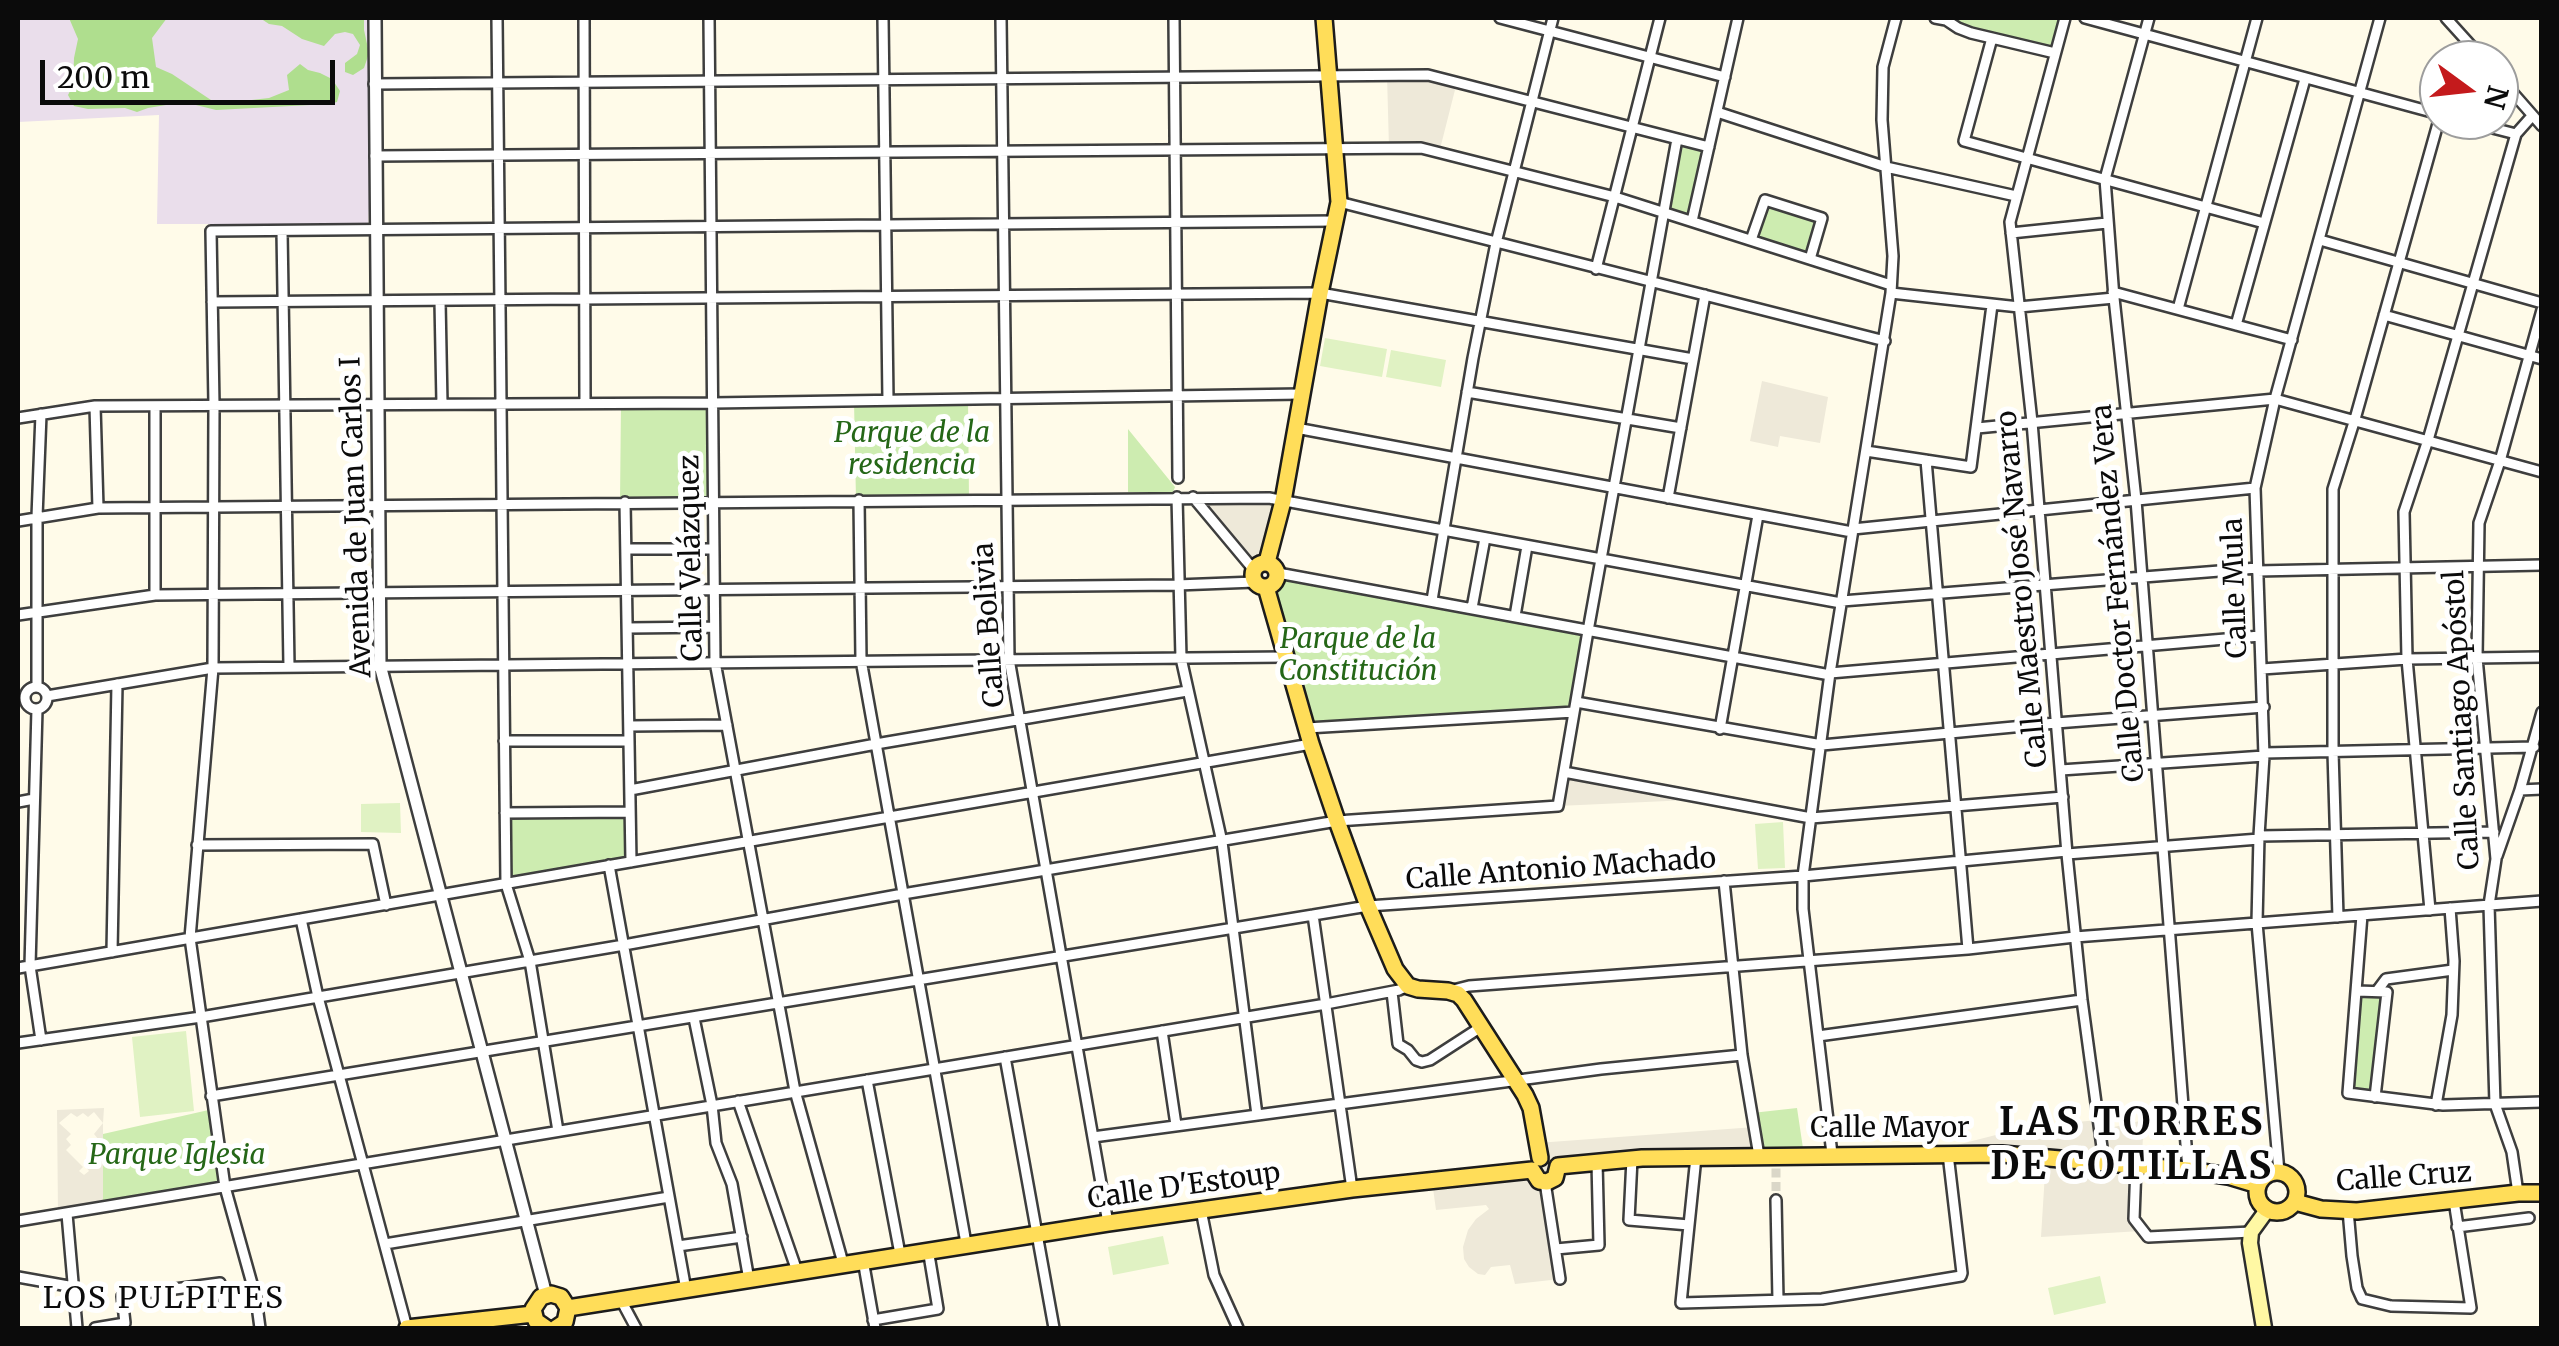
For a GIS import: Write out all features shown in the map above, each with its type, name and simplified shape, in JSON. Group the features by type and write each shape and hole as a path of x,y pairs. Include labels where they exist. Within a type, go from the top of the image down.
{"main road":[{"path":"1324,18 1338,202 1283,501 1264,575 1285,657 1337,822 1400,989 1448,991 1464,1000 1531,1108 1536,1178 1545,1182 1555,1178 1558,1166 1550,1157 1536,1164"},
{"name":"Calle Mayor","path":"1558,1166 1696,1157 2002,1154 2188,1170 2258,1185"},
{"name":"Calle D'Estoup","path":"568,1308 966,1243 1536,1164"},
{"path":"2280,1172 2296,1184 2296,1202 2283,1212 2267,1210 2258,1198 2258,1185 2266,1175 2280,1172"},
{"name":"Calle Cruz","path":"2296,1202 2321,1209 2348,1210 2542,1193"},
{"path":"2264,1328 2251,1255 2251,1232 2267,1210"},
{"path":"407,1328 549,1326 567,1318 568,1308 561,1297 546,1294 537,1300 549,1326"}],"street":[{"name":"Avenida de Juan Carlos I","path":"374,18 380,665 546,1294"},
{"path":"496,18 506,884 530,961 558,1131"},
{"path":"584,18 584,403"},
{"name":"Calle Velázquez","path":"709,18 715,662 796,1091 843,1263"},
{"path":"883,18 888,400"},
{"name":"Calle Bolivia","path":"1001,18 1009,659 1108,1222"},
{"path":"1174,18 1178,478"},
{"path":"1500,18 1725,77"},
{"path":"1432,600 1496,244 1553,18"},
{"path":"1596,268 1660,18"},
{"path":"1692,221 1738,18"},
{"path":"1832,1154 1808,960 1803,876 1830,674 1891,289 1893,256 1882,120 1883,67 1896,18"},
{"path":"1934,18 2055,54"},
{"name":"Calle Maestro José Navarro","path":"2066,18 2010,222 2032,422 2067,852 2104,1162"},
{"path":"2085,18 2419,111"},
{"name":"Calle Doctor Fernández Vera","path":"2150,18 2106,179 2136,500 2188,1170"},
{"path":"2178,310 2257,18"},
{"name":"Calle Mula","path":"2280,1172 2258,922 2264,708 2255,488 2275,398 2380,18"},
{"path":"2446,18 2466,40"},
{"path":"1992,38 1964,141 2264,223"},
{"path":"374,84 1428,75 1709,147"},
{"path":"2236,325 2305,79"},
{"path":"2519,101 2542,126"},
{"path":"1717,112 1886,168 2016,196"},
{"path":"2519,131 2532,116"},
{"path":"18,1043 202,1017 1337,822 1558,806 1677,139"},
{"path":"2338,917 2332,489 2433,140"},
{"path":"2430,910 2408,659 2404,512 2514,140"},
{"path":"375,156 1421,148 1614,197 1810,258 1891,289 2019,306 2114,295 2292,340"},
{"path":"1751,240 1765,200 1822,218 1810,258"},
{"path":"1338,202 1884,341"},
{"path":"260,1328 256,1298 225,1187 190,938 213,668 212,231 1334,221"},
{"path":"2011,233 2108,223"},
{"path":"282,230 289,667"},
{"path":"2320,240 2542,302"},
{"path":"212,302 1320,293 1694,358"},
{"path":"1668,498 1705,295"},
{"path":"440,301 442,404"},
{"path":"1866,451 1971,467 1992,305"},
{"name":"Calle Santiago Apóstol","path":"2518,1193 2512,1152 2495,1104 2489,904 2496,859 2477,658 2478,523 2500,461 2542,310"},
{"path":"2384,315 2542,359"},
{"path":"1468,392 1681,428"},
{"path":"18,418 94,406 1302,394"},
{"path":"1977,428 2275,398 2542,472"},
{"path":"94,406 98,508"},
{"path":"155,594 156,406"},
{"path":"37,687 41,414"},
{"path":"1296,428 1853,530 2255,488"},
{"path":"1926,460 1968,949"},
{"path":"1193,497 1264,575"},
{"path":"1177,498 1181,658 1222,842 1258,1115"},
{"path":"18,520 98,508 1269,498 1842,602 2142,575 2257,569 2542,565"},
{"path":"858,500 861,660 966,1243"},
{"path":"625,502 631,862"},
{"path":"1720,728 1758,515"},
{"path":"1472,608 1485,538"},
{"path":"1515,616 1527,546"},
{"path":"626,549 713,549"},
{"path":"18,615 155,594 1177,585 1264,575 1432,600 1830,674 2260,636"},
{"path":"628,628 714,626"},
{"path":"47,696 213,668 1285,657"},
{"path":"2262,669 2408,659 2542,657"},
{"path":"112,952 117,684"},
{"path":"37,687 47,696 46,703 37,708 21,699 37,687"},
{"path":"630,790 1188,691"},
{"path":"18,968 1206,761 1309,736 1575,707 1822,745 2264,708"},
{"path":"37,708 30,966 41,1040"},
{"path":"2496,859 2542,712"},
{"path":"629,726 727,726"},
{"path":"504,741 629,741"},
{"path":"2061,770 2264,754 2534,747"},
{"path":"1564,772 1811,818 2063,797"},
{"path":"2520,790 2542,789"},
{"path":"18,802 34,799"},
{"path":"505,813 630,812"},
{"name":"Calle Antonio Machado","path":"212,1096 1368,906 1803,876 2259,837 2494,832"},
{"path":"198,844 374,844 386,904"},
{"path":"609,866 686,1290"},
{"path":"1724,881 1742,1055 1759,1156"},
{"path":"18,900 31,898"},
{"path":"1448,991 1470,986 2542,900"},
{"path":"2436,1105 2452,1015 2450,908"},
{"path":"1313,915 1352,1189"},
{"path":"2362,915 2348,1093 2436,1105 2542,1102"},
{"path":"302,918 318,997 407,1328"},
{"path":"2377,992 2386,979 2454,970"},
{"path":"18,1221 1400,989 1398,1044 1416,1060 1430,1060 1481,1026"},
{"path":"2357,991 2387,992 2375,1096"},
{"path":"1818,1036 2082,1000"},
{"path":"694,1018 716,1143 732,1184 749,1280"},
{"path":"1162,1031 1176,1125"},
{"path":"1094,1136 1601,1069 1742,1055"},
{"path":"1004,1057 1054,1328"},
{"path":"867,1080 900,1254"},
{"path":"738,1101 797,1272"},
{"path":"1696,1157 1681,1303 1822,1299 1962,1275 1948,1154"},
{"path":"1632,1159 1629,1220 1689,1225"},
{"path":"1556,1250 1599,1245 1597,1162"},
{"path":"2136,1165 2134,1219 2148,1236 2251,1232"},
{"path":"1545,1182 1560,1279"},
{"path":"385,1244 669,1197"},
{"path":"1776,1200 1778,1300"},
{"path":"2348,1210 2357,1288 2362,1299 2391,1306 2471,1308 2454,1202"},
{"path":"1201,1210 1214,1276 1238,1328"},
{"path":"67,1214 77,1328"},
{"name":"Calle Cruz","path":"2457,1227 2529,1218"},
{"path":"678,1246 742,1236"},
{"path":"862,1260 874,1324 938,1309 928,1250"},
{"path":"18,1277 74,1287"},
{"path":"95,1328 125,1323 122,1296 220,1282 224,1304 256,1298"},
{"path":"621,1300 636,1328"}],"shaded area":[{"path":"18,18 375,18 368,224 157,224 159,115 18,122"},
{"path":"1387,75 1457,82 1439,153 1389,148"},
{"path":"1762,381 1828,397 1820,443 1780,436 1778,447 1750,441"},
{"path":"1193,497 1275,503 1265,559 1256,567"},
{"path":"1564,772 1711,799 1558,806"},
{"path":"104,1108 103,1208 58,1215 57,1110","holes":["94,1112 103,1123 94,1134 99,1140 94,1145 99,1150 84,1175 79,1171 83,1167 66,1150 71,1145 66,1139 71,1134 59,1123 71,1113 88,1117"]},
{"path":"2099,1120 2101,1130 2144,1120 2133,1197 2141,1231 2041,1237 2046,1157 1937,1150 2031,1126"},
{"path":"1755,1127 1759,1156 1556,1163 1537,1143"},
{"path":"1547,1158 1553,1162 1549,1180 1560,1279 1515,1284 1510,1265 1491,1267 1485,1275 1478,1274 1464,1259 1463,1247 1468,1230 1489,1209 1486,1205 1436,1210 1432,1181 1535,1165"}],"green space":[{"path":"69,18 167,18 152,38 156,67 217,104 269,98 289,90 287,75 300,64 332,79 340,91 337,102 216,110 184,102 137,112 74,106 68,95 73,85 78,39"},
{"path":"260,18 364,18 369,53 364,68 353,75 345,72 345,63 357,54 360,45 353,34 335,34 324,46"},
{"path":"1935,18 2065,18 2055,53 1971,33"},
{"path":"1677,139 1709,147 1692,221 1663,212"},
{"path":"1765,200 1822,218 1810,259 1751,240"},
{"path":"1325,338 1387,349 1382,377 1320,366"},
{"path":"1391,350 1446,360 1441,387 1386,377"},
{"name":"Parque de la residencia","path":"968,399 969,500 856,500 854,401"},
{"path":"621,403 712,403 713,502 620,502"},
{"path":"1128,429 1175,487 1173,492 1128,492"},
{"name":"Parque de la Constitución","path":"1269,571 1588,631 1574,712 1307,728 1267,585"},
{"path":"400,803 401,833 361,832 361,804"},
{"path":"630,812 631,862 506,884 505,813"},
{"path":"1783,822 1785,868 1758,869 1755,824"},
{"path":"2357,991 2387,992 2375,1097 2348,1093"},
{"path":"186,1031 194,1111 140,1117 132,1037"},
{"path":"1797,1108 1804,1155 1759,1156 1752,1113"},
{"name":"Parque Iglesia","path":"213,1109 225,1187 103,1208 103,1134"},
{"path":"1163,1236 1169,1264 1113,1275 1108,1247"},
{"path":"2100,1276 2106,1303 2054,1315 2048,1288"}],"tunnel":[{"path":"1776,1155 1776,1200"}],"district":[{"name":"LAS TORRES DE COTILLAS","path":"2132,1146"},
{"name":"LOS PULPITES","path":"164,1300"}]}
